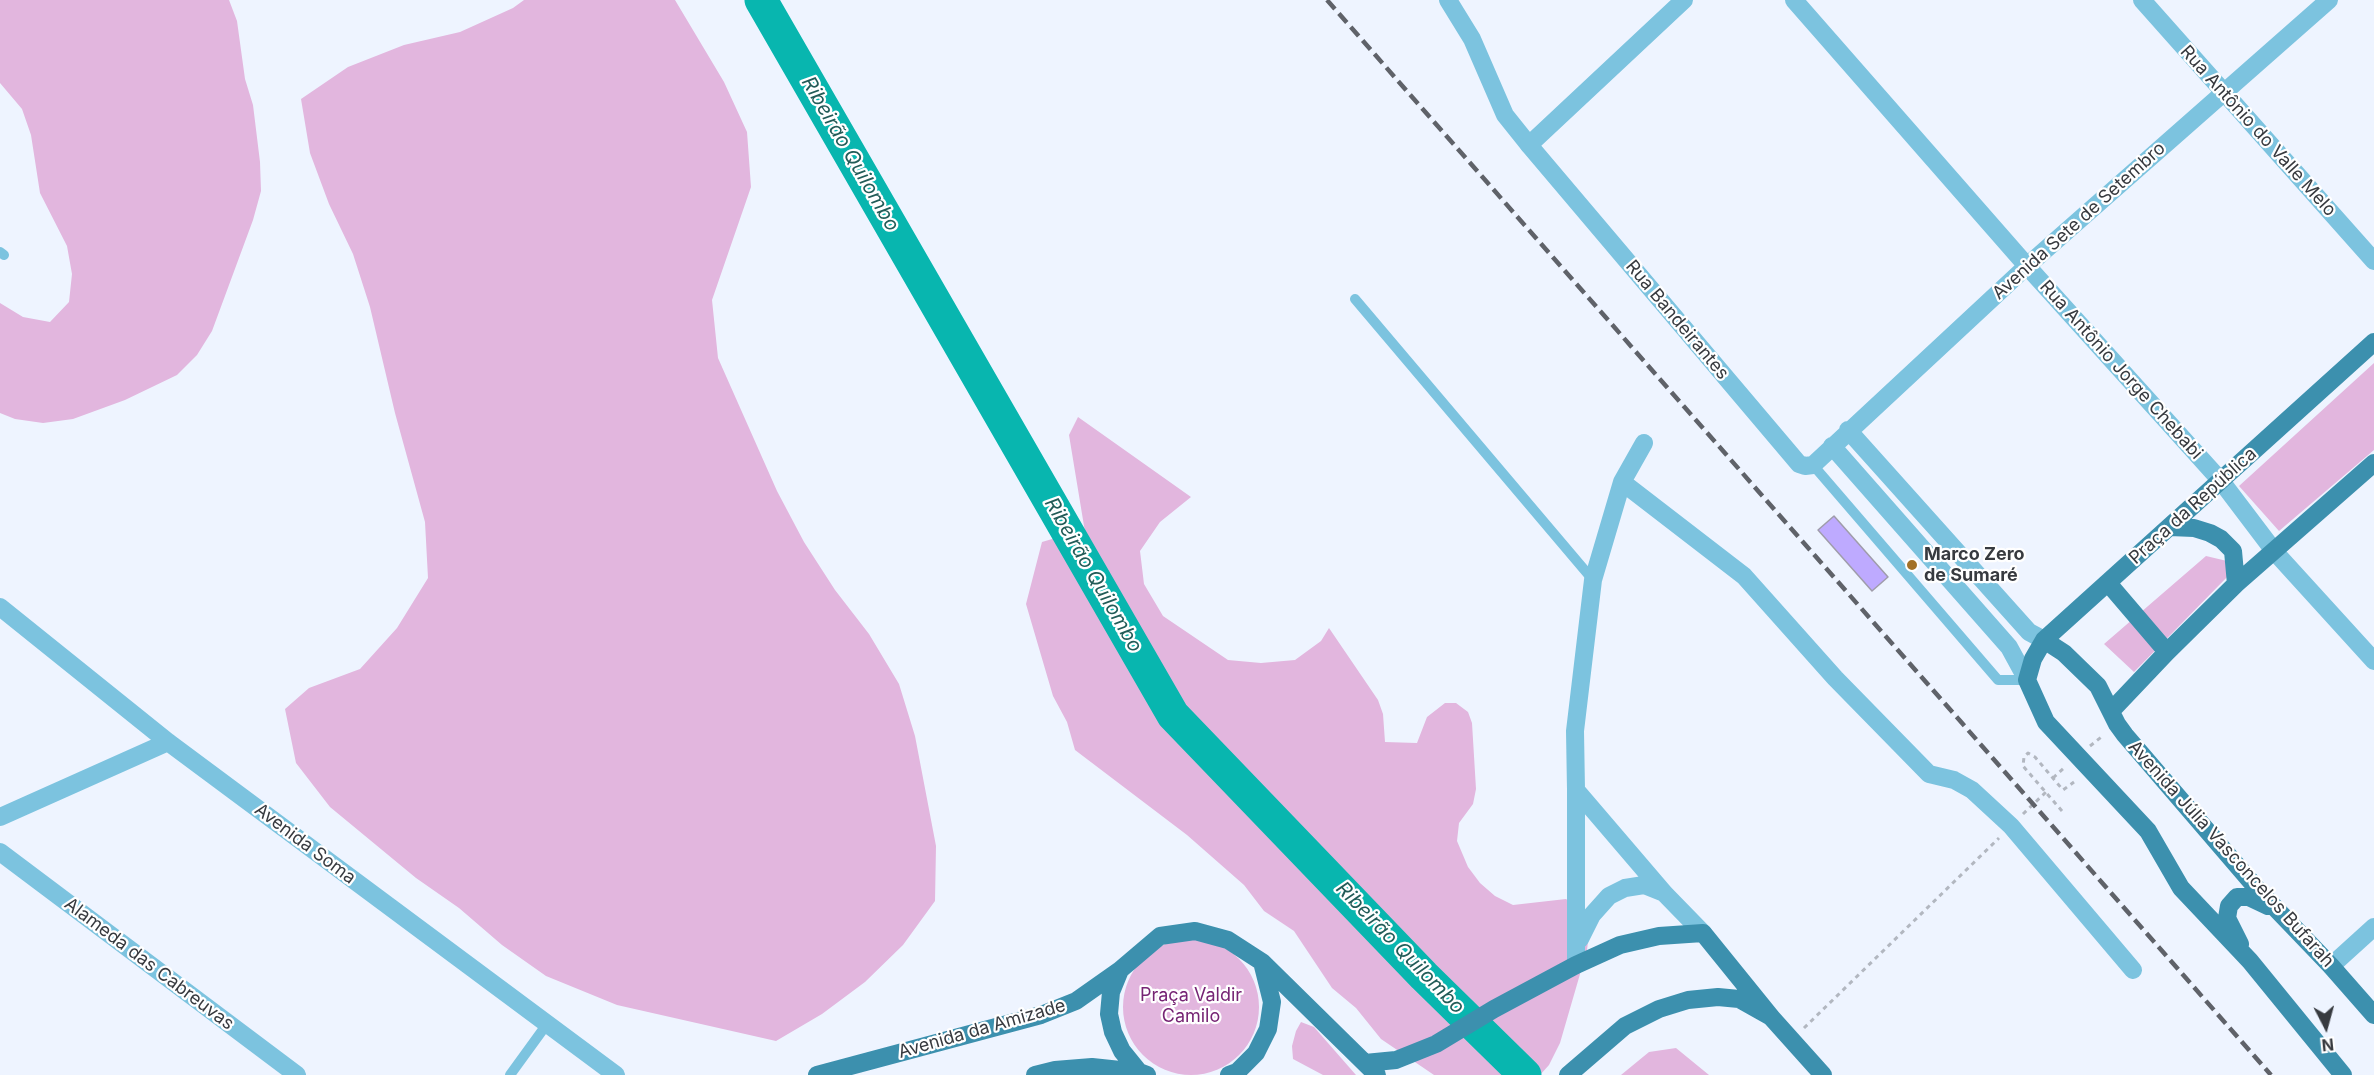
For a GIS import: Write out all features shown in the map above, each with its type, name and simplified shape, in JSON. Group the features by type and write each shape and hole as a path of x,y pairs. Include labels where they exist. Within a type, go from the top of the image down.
{"main road":[{"name":"Praça da República","path":"2027,680 2033,659 2044,640 2374,342"},
{"path":"2114,718 2167,652 2236,584 2374,463"},
{"path":"2170,527 2194,528 2221,539 2233,551 2236,584"},
{"path":"2108,584 2167,652"},
{"name":"Avenida Júlia Vasconcelos Bufarah","path":"2044,640 2064,653 2098,686 2114,718 2280,914 2331,966 2374,1015"},
{"path":"2027,680 2046,722 2148,831 2181,888 2250,961 2343,1075"},
{"path":"2250,961 2227,918 2229,906 2237,897 2249,897 2280,914"},
{"name":"Avenida da Amizade","path":"817,1075 1041,1015 1076,1001 1120,970 1160,936 1195,931 1228,940 1262,962 1371,1069 1436,1044 1494,1009 1576,965 1620,945 1659,936 1703,933"},
{"path":"1703,933 1771,1017 1823,1075"},
{"path":"1229,1075 1237,1071 1256,1053 1268,1029 1272,1002 1262,962"},
{"path":"1120,970 1111,992 1109,1014 1113,1032 1122,1051 1143,1073"},
{"path":"1568,1075 1625,1026 1659,1009 1688,1000 1719,997 1739,999 1771,1017"},
{"path":"1035,1075 1055,1070 1092,1067 1143,1073"}],"street":[{"name":"Rua Bandeirantes","path":"1448,0 1472,39 1505,115 1799,464 1813,465"},
{"path":"1529,145 1684,0"},
{"name":"Rua Antônio Jorge Chebabi","path":"1794,0 2027,266 2221,481 2274,550 2374,662"},
{"name":"Rua Antônio do Valle Melo","path":"2142,0 2374,261"},
{"name":"Avenida Sete de Setembro","path":"1832,446 2027,266 2329,0"},
{"name":"Avenida Júlia Vasconcelos Bufarah","path":"1848,430 2029,632 2044,640"},
{"path":"1576,965 1578,943 1575,731 1593,580 1622,482 1644,443"},
{"path":"1813,465 1832,446 2010,647 2027,680"},
{"path":"1622,482 1744,576 1834,678 1929,774 1954,780 1972,790 2011,826 2133,970"},
{"name":"Avenida Soma","path":"0,607 168,742 616,1075"},
{"path":"0,817 168,742"},
{"path":"1575,790 1665,894 1703,933"},
{"name":"Alameda das Cabreuvas","path":"0,852 297,1075"},
{"path":"1578,943 1592,915 1610,896 1625,888 1644,885 1665,894"},
{"path":"2331,966 2374,927"}],"lane":[{"path":"1355,299 1593,580"},
{"path":"1813,465 1998,680 2027,680"},
{"path":"510,1075 547,1024"}],"path":[{"path":"2078,756 2114,718"},
{"path":"2062,811 2023,766 2024,757 2028,753 2035,757 2063,790 2074,782"},
{"path":"1792,1040 2046,792"}],"green space":[{"path":"0,0 229,0 237,21 245,79 253,105 261,191 253,220 212,331 197,355 177,375 125,400 73,419 43,423 15,419 0,413 0,303 23,317 50,322 69,302 72,274 67,246 40,193 31,135 22,109 0,83"},
{"path":"524,0 675,0 724,82 747,132 751,187 712,300 718,358 777,491 804,542 835,590 869,634 899,684 915,736 936,846 935,901 903,945 865,982 822,1014 776,1041 617,1005 546,976 502,945 459,908 416,878 330,807 296,763 285,709 309,688 360,669 397,628 428,578 425,522 395,413 370,307 353,254 329,204 310,153 301,99 348,67 404,45 460,32 513,8"},
{"path":"2374,363 2374,450 2279,531 2239,486"},
{"path":"1078,417 1191,497 1160,522 1140,551 1144,584 1163,616 1228,660 1261,663 1295,660 1321,641 1329,628 1378,700 1383,714 1385,742 1417,743 1427,717 1445,703 1456,703 1468,712 1472,723 1476,789 1473,804 1459,823 1457,841 1468,867 1480,883 1495,896 1513,905 1566,899 1591,918 1587,950 1560,1043 1549,1065 1540,1075 1434,1075 1381,1039 1356,1008 1332,988 1294,931 1264,911 1244,885 1187,835 1075,750 1067,722 1053,696 1026,604 1042,542 1085,532 1069,435"},
{"path":"2206,556 2227,561 2232,572 2134,672 2104,644"},
{"name":"Praça Valdir Camilo","path":"1191,939 1217,944 1239,959 1254,981 1259,1007 1254,1033 1239,1055 1217,1070 1191,1075 1165,1070 1143,1055 1128,1033 1123,1007 1128,981 1143,959 1165,944"},
{"path":"1301,1022 1314,1027 1356,1075 1323,1075 1293,1059 1292,1046"},
{"path":"1676,1048 1709,1075 1621,1075 1649,1052"}],"building":[{"path":"1834,516 1888,577 1872,591 1818,530"}],"waterway":[{"name":"Ribeirão Quilombo","path":"761,0 1173,715 1424,976 1525,1075"}],"railway":[{"path":"1327,0 2271,1075"}],"place":[{"name":"Marco Zero de Sumaré","path":"1912,565"}]}
